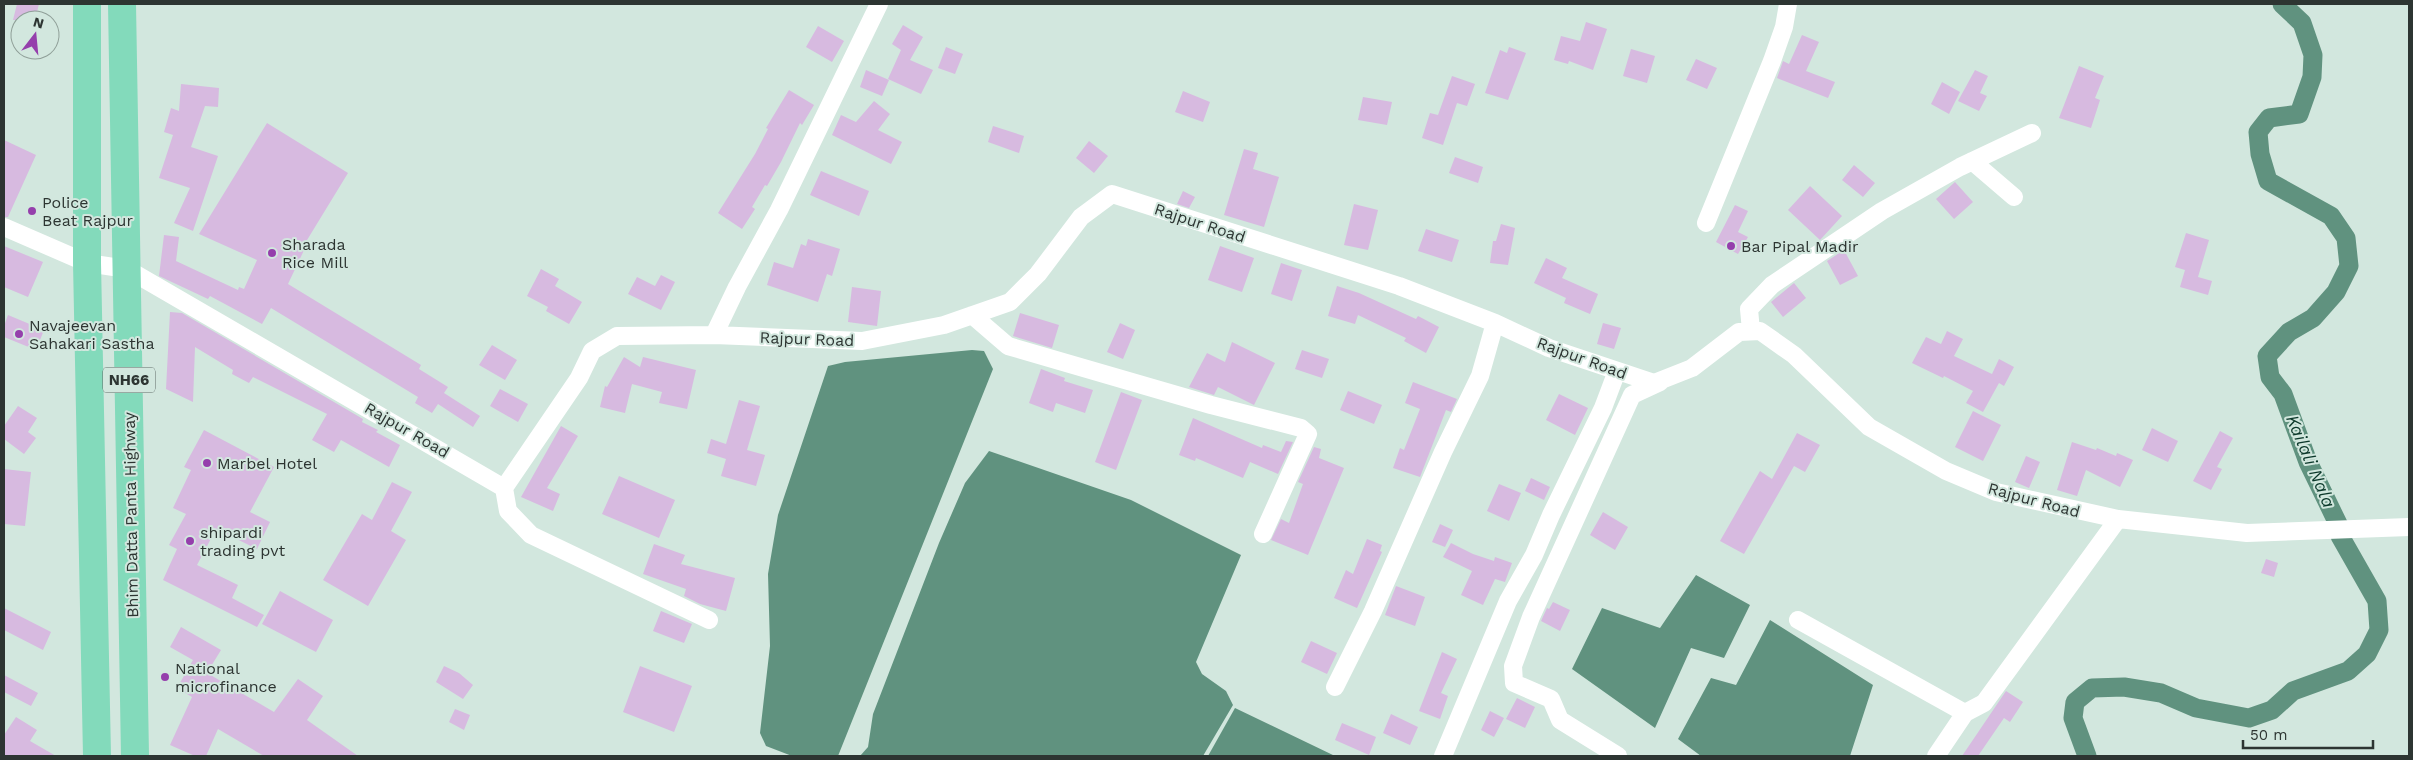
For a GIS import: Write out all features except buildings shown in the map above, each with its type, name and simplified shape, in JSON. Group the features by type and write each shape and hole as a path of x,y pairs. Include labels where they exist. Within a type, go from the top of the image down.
{"highway":[{"name":"NH66","path":"87,4 87,263 97,756"},
{"name":"Bhim Datta Panta Highway","path":"122,4 135,756"}],"street":[{"path":"714,335 737,286 779,210 879,4"},
{"path":"1706,223 1772,61 1784,27 1788,4"},
{"path":"1750,331 1749,309 1772,285 1882,211 1972,161 2032,133"},
{"path":"1972,161 2014,197"},
{"name":"Rajpur Road","path":"4,227 87,263 127,269 504,488 579,378 592,351 617,336 714,335 862,341 944,325 1010,302 1038,274 1080,216 1112,194 1399,286 1495,323 1549,348 1654,383 1692,368 1739,332 1760,331 1794,355 1870,427 1946,471 1996,492 2118,520 2247,533 2409,527"},
{"path":"972,315 1008,346 1211,406 1301,428 1308,434 1263,534"},
{"path":"1335,687 1373,611 1443,452 1480,376 1495,323"},
{"path":"1443,756 1508,601 1534,555 1551,515 1603,408 1617,371"},
{"path":"1618,756 1560,720 1551,699 1514,683 1513,666 1531,617 1632,395 1667,378"},
{"path":"504,488 508,512 531,535 709,620"},
{"path":"1936,756 1964,713 1984,703 2118,520"},
{"path":"1798,620 1964,713"}],"shaded area":[{"path":"972,350 984,351 993,369 838,756 792,756 766,746 760,733 770,646 768,574 778,515 828,366 845,362"},
{"path":"989,451 1131,500 1241,555 1196,662 1202,674 1226,691 1233,705 1203,756 860,756 868,747 873,714 939,543 965,483"},
{"path":"1696,575 1750,605 1724,658 1691,648 1655,728 1572,669 1602,608 1660,628"},
{"path":"1770,620 1873,685 1850,756 1701,756 1678,739 1711,678 1736,685"},
{"path":"1235,708 1335,756 1208,756"}],"waterway":[{"name":"Kailali Nala","path":"2087,756 2073,718 2075,702 2092,688 2124,687 2161,693 2196,708 2249,718 2272,710 2293,691 2348,671 2367,654 2379,630 2377,601 2340,536 2340,528 2308,462 2283,394 2270,377 2267,356 2289,332 2313,318 2336,292 2349,266 2346,238 2331,216 2268,181 2260,154 2258,132 2269,118 2299,114 2312,77 2313,55 2302,23 2282,4"}],"place":[{"name":"Police Beat Rajpur","path":"32,211"},
{"name":"Bar Pipal Madir","path":"1731,246"},
{"name":"Sharada Rice Mill","path":"272,253"},
{"name":"Navajeevan Sahakari Sastha","path":"19,334"},
{"name":"Marbel Hotel","path":"207,463"},
{"name":"shipardi trading pvt","path":"190,541"},
{"name":"National microfinance","path":"165,677"}]}
